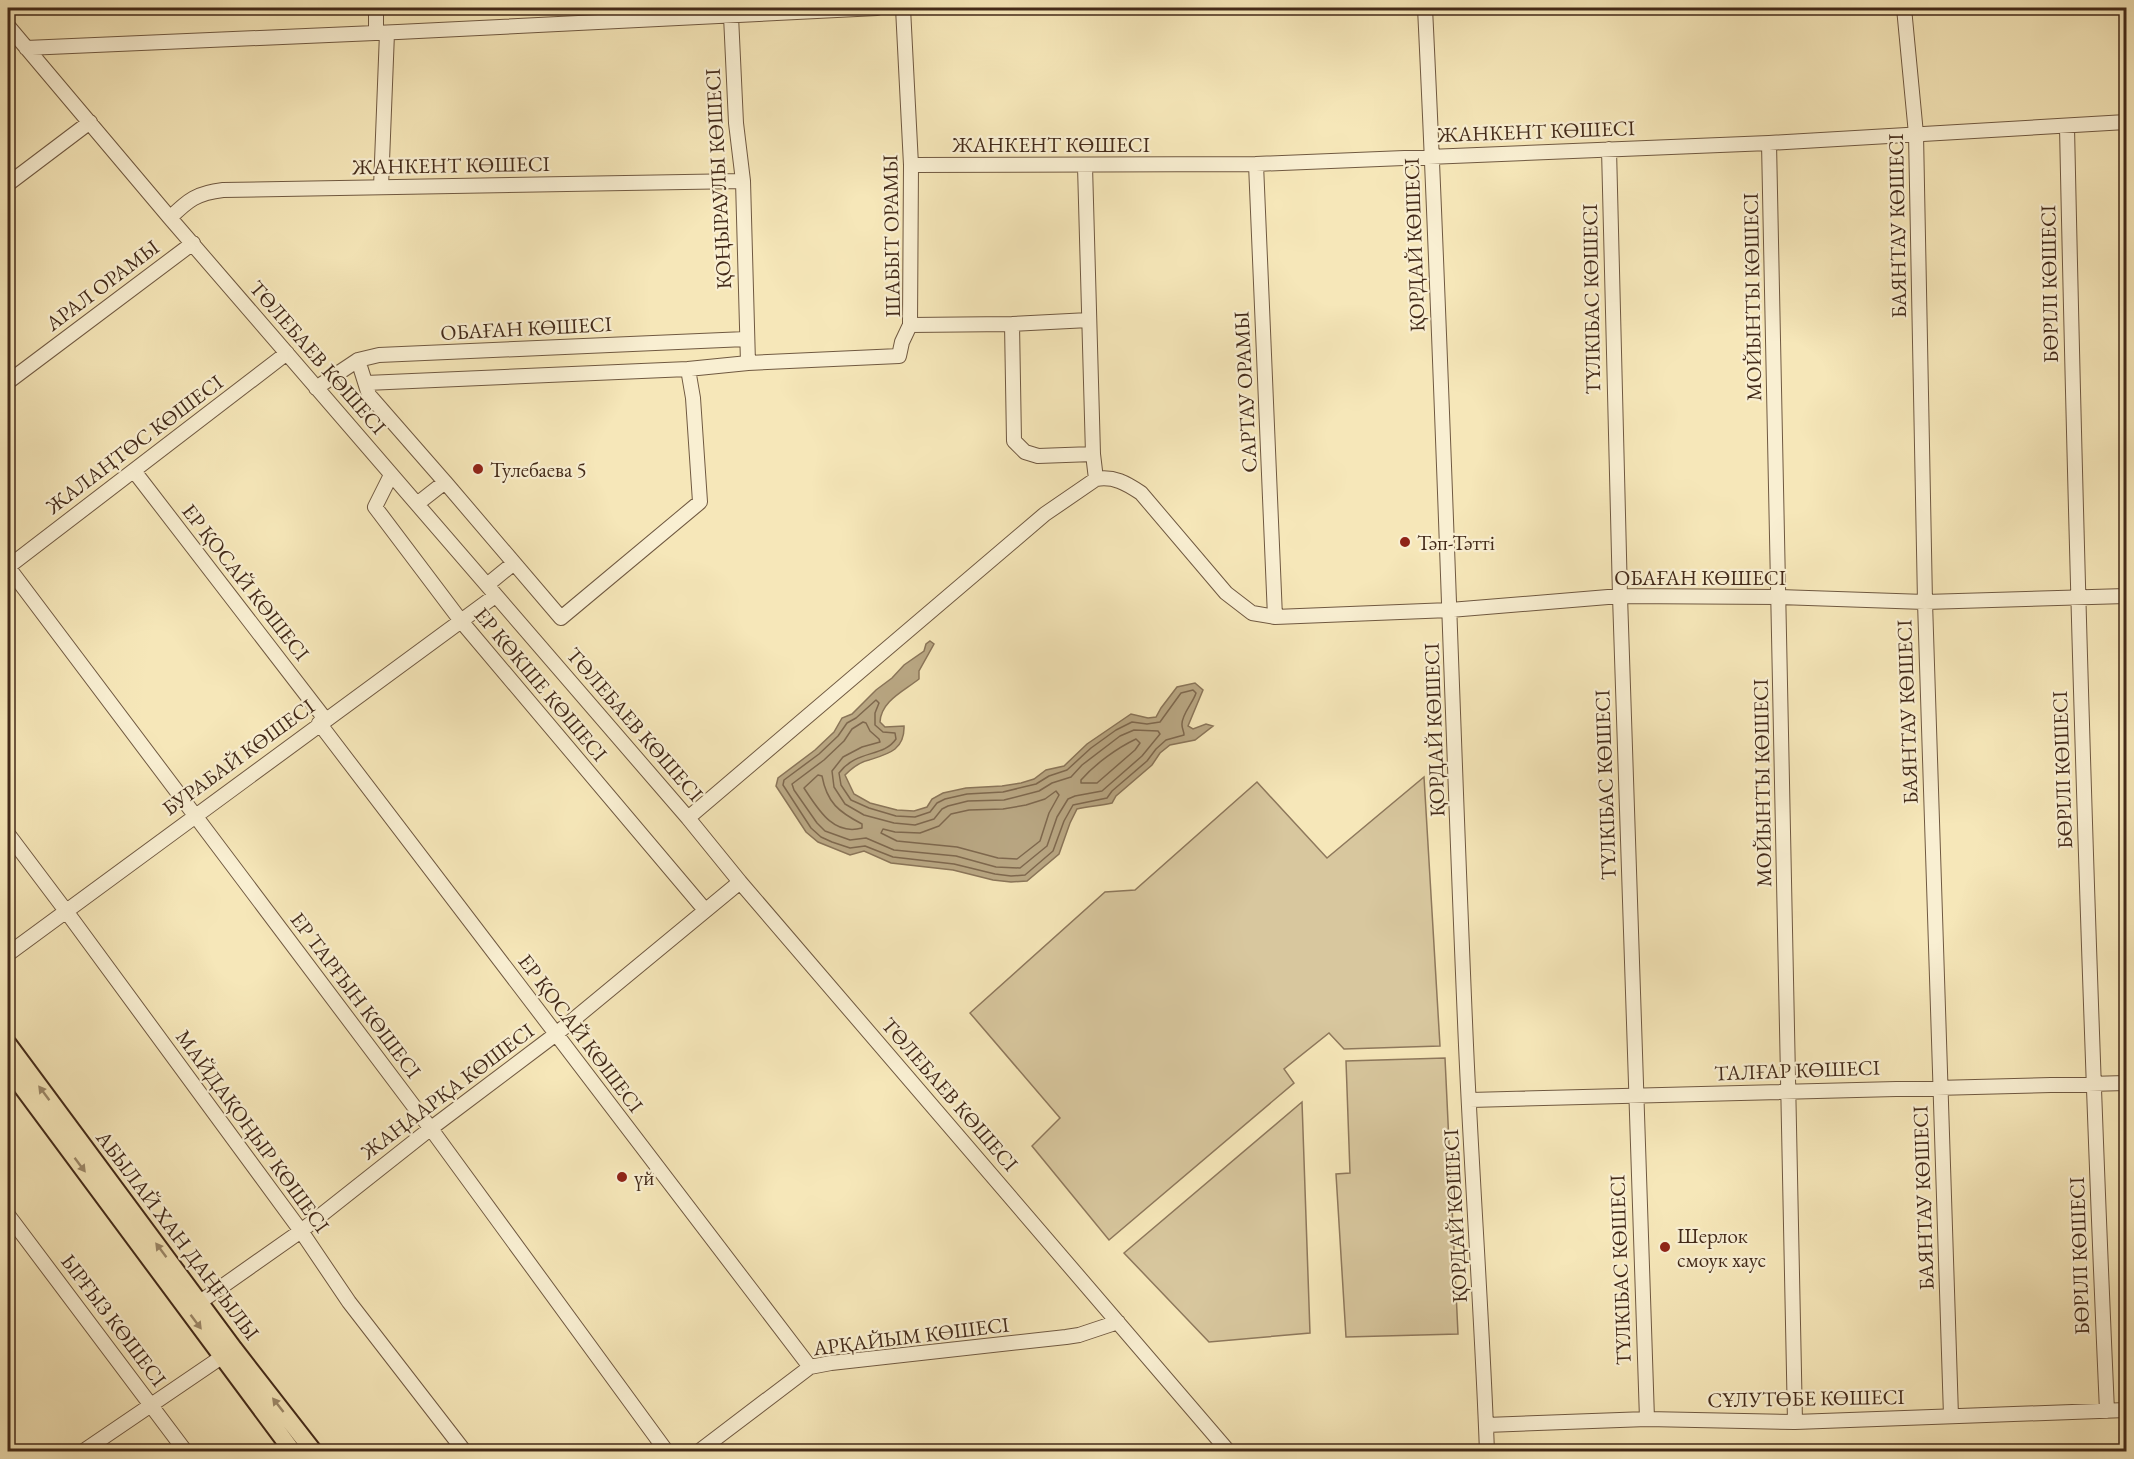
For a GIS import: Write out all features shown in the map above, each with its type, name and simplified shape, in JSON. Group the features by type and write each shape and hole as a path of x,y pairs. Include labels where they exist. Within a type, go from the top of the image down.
{"main road":[{"name":"АБЫЛАЙ ХАН ДАҢҒЫЛЫ","path":"8,1044 200,1302 228,1352 293,1452"},
{"name":"АБЫЛАЙ ХАН ДАҢҒЫЛЫ","path":"8,1068 228,1352 314,1452"}],"street":[{"path":"376,8 382,33 381,187"},
{"path":"26,48 877,8"},
{"name":"ШАБЫТ ОРАМЫ","path":"903,8 911,165 910,325 1012,324 1089,320"},
{"name":"ҚОРДАЙ КӨШЕСІ","path":"1425,8 1470,1100 1487,1452"},
{"name":"БАЯНТАУ КӨШЕСІ","path":"1904,8 1916,134 1925,602 1952,1416"},
{"name":"ҚОҢЫРАУЛЫ КӨШЕСІ","path":"740,13 736,123 743,181 748,363"},
{"name":"ТӨЛЕБАЕВ КӨШЕСІ","path":"8,26 170,218 688,818 740,882 1229,1452"},
{"path":"8,184 90,122"},
{"name":"ЖАНКЕНТ КӨШЕСІ","path":"911,165 1256,164 1769,143 2127,123"},
{"name":"БӨРІЛІ КӨШЕСІ","path":"2067,127 2077,597 2092,1083 2106,1411"},
{"name":"МОЙЫНТЫ КӨШЕСІ","path":"1769,143 1795,1422"},
{"name":"ТҮЛКІБАС КӨШЕСІ","path":"1609,148 1620,596 1647,1419"},
{"name":"САРТАУ ОРАМЫ","path":"1256,164 1275,617"},
{"path":"688,818 1045,514 1096,479 1093,454 1085,166"},
{"name":"ЖАНКЕНТ КӨШЕСІ","path":"170,218 189,200 205,192 743,181"},
{"name":"АРАЛ ОРАМЫ","path":"8,382 193,243"},
{"path":"1012,324 1014,441 1024,452 1038,456 1093,454"},
{"path":"366,383 688,369 748,363 899,356 902,342 910,325"},
{"name":"ОБАҒАН КӨШЕСІ","path":"316,388 358,360 379,356 746,339"},
{"path":"608,345 611,372"},
{"name":"ЖАЛАҢТӨС КӨШЕСІ","path":"8,567 287,353"},
{"path":"358,360 369,395 561,618 700,502 693,398 688,369"},
{"name":"ЕР ҚОСАЙ КӨШЕСІ","path":"134,471 556,1035 810,1367"},
{"name":"ЕР КӨКШЕ КӨШЕСІ","path":"391,475 375,507 460,621 705,910"},
{"name":"ОБАҒАН КӨШЕСІ","path":"1096,479 1107,477 1124,482 1141,493 1226,593 1252,613 1275,617 1450,609 1620,596 1779,597 1925,602 2127,596"},
{"path":"417,504 445,482"},
{"name":"БУРАБАЙ КӨШЕСІ","path":"8,954 460,621 514,563"},
{"name":"ЕР ТАРҒЫН КӨШЕСІ","path":"8,567 430,1129 667,1452"},
{"name":"МАЙДАҚОҢЫР КӨШЕСІ","path":"8,834 301,1231 350,1302 465,1452"},
{"name":"ЖАҢААРҚА КӨШЕСІ","path":"200,1302 301,1231 430,1129 556,1035 740,882"},
{"name":"ТАЛҒАР КӨШЕСІ","path":"1470,1100 1788,1093 1940,1086 2127,1083"},
{"name":"ЫРҒЫЗ КӨШЕСІ","path":"8,1215 186,1452"},
{"name":"АРҚАЙЫМ КӨШЕСІ","path":"698,1452 810,1367 1072,1336 1118,1322"},
{"path":"82,1452 228,1352"},
{"name":"СҰЛУТӨБЕ КӨШЕСІ","path":"1486,1425 1647,1419 1795,1422 2127,1410"},
{"path":"8,1447 11,1452"}],"shaded area":[{"path":"1424,777 1440,1046 1344,1049 1329,1033 1284,1069 1294,1083 1109,1240 1032,1146 1060,1118 970,1013 1105,892 1135,890 1257,782 1327,858"},
{"path":"1445,1058 1458,1334 1346,1337 1336,1174 1350,1173 1346,1061"},
{"path":"1302,1102 1310,1333 1209,1342 1124,1253"}],"water":[{"path":"930,641 934,644 919,671 919,679 894,697 881,715 880,722 885,727 904,726 902,741 889,753 859,764 845,775 854,794 870,803 897,810 914,811 927,807 932,799 943,793 966,788 1002,786 1034,779 1046,770 1064,766 1087,744 1131,714 1148,718 1156,717 1177,687 1195,683 1203,690 1188,726 1193,729 1206,724 1213,726 1195,740 1170,745 1160,753 1152,765 1116,796 1112,803 1077,809 1059,854 1027,881 993,880 953,870 891,863 864,851 850,855 818,842 806,832 776,786 778,778 815,750 834,732 842,718 852,714 904,665 924,651 926,644"}],"place":[{"name":"Тулебаева 5","path":"478,469"},
{"name":"Тәп-Тәтті","path":"1405,542"},
{"name":"үй","path":"622,1177"},
{"name":"Шерлок смоук хаус","path":"1665,1247"}]}
